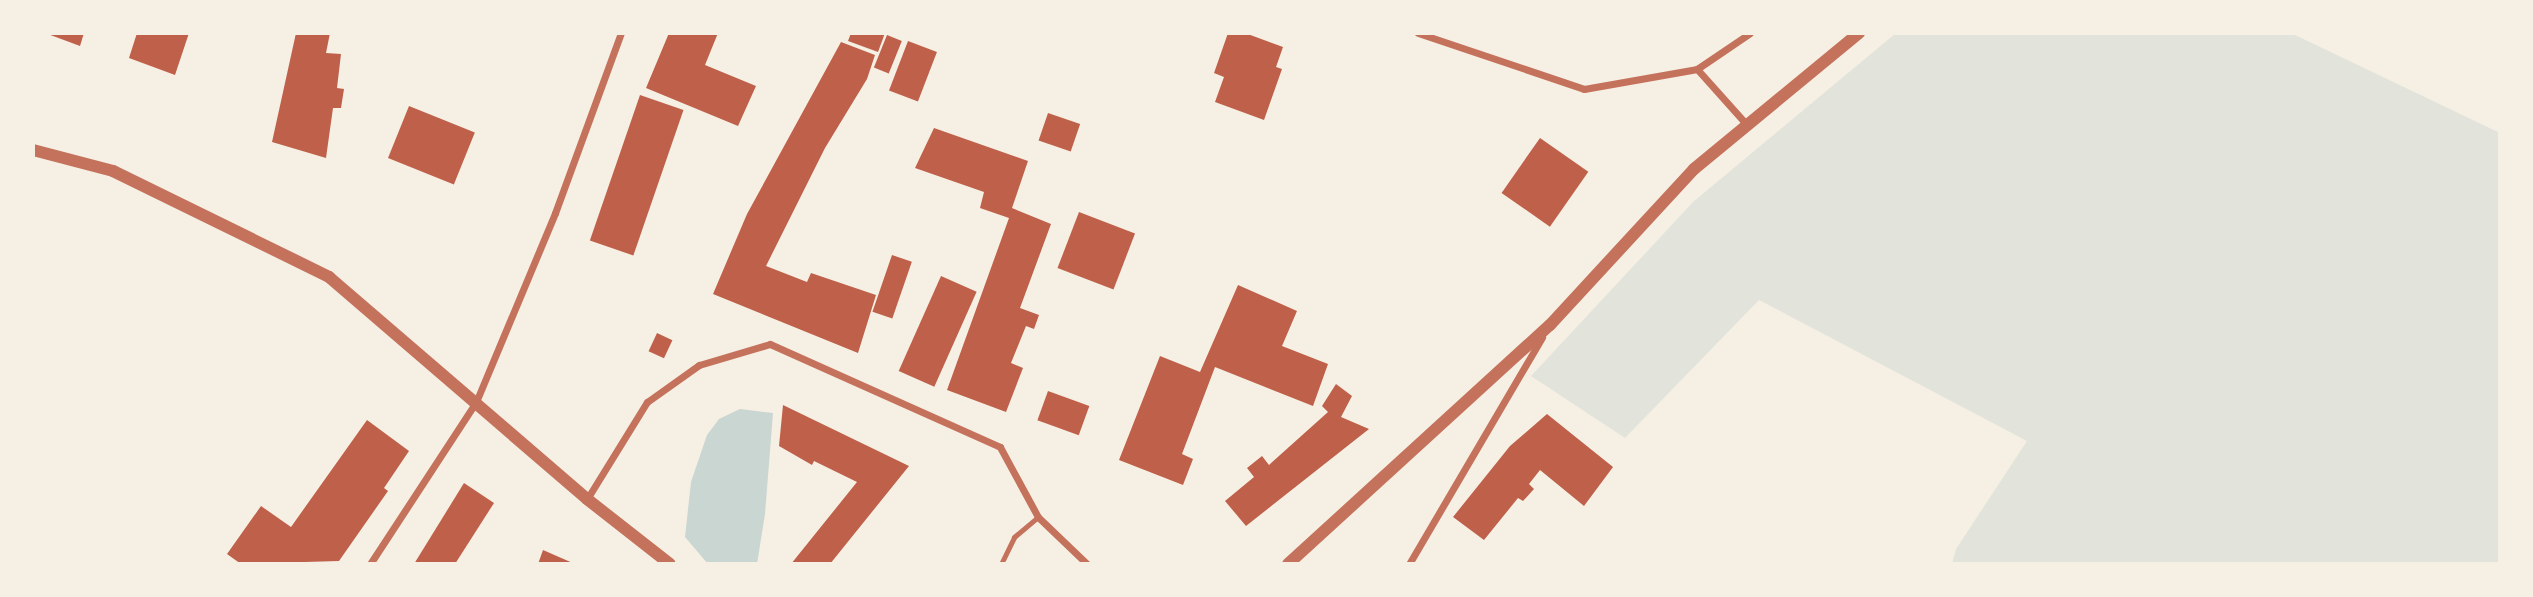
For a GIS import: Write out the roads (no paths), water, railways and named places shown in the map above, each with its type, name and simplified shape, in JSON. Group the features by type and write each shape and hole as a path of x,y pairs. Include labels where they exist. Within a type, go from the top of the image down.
{"street":[{"path":"370,564 476,402 555,213 621,33"},
{"path":"1418,33 1584,89 1697,69 1750,33"},
{"path":"1288,564 1550,325 1694,169 1749,127 1859,33"},
{"path":"1697,69 1749,127"},
{"path":"33,150 113,171 329,277 587,499 670,564"},
{"path":"1409,564 1550,325"},
{"path":"587,499 647,402 699,365 771,344 1000,447 1038,517 1087,564"}],"lane":[{"path":"1002,564 1014,537 1038,517"}]}
